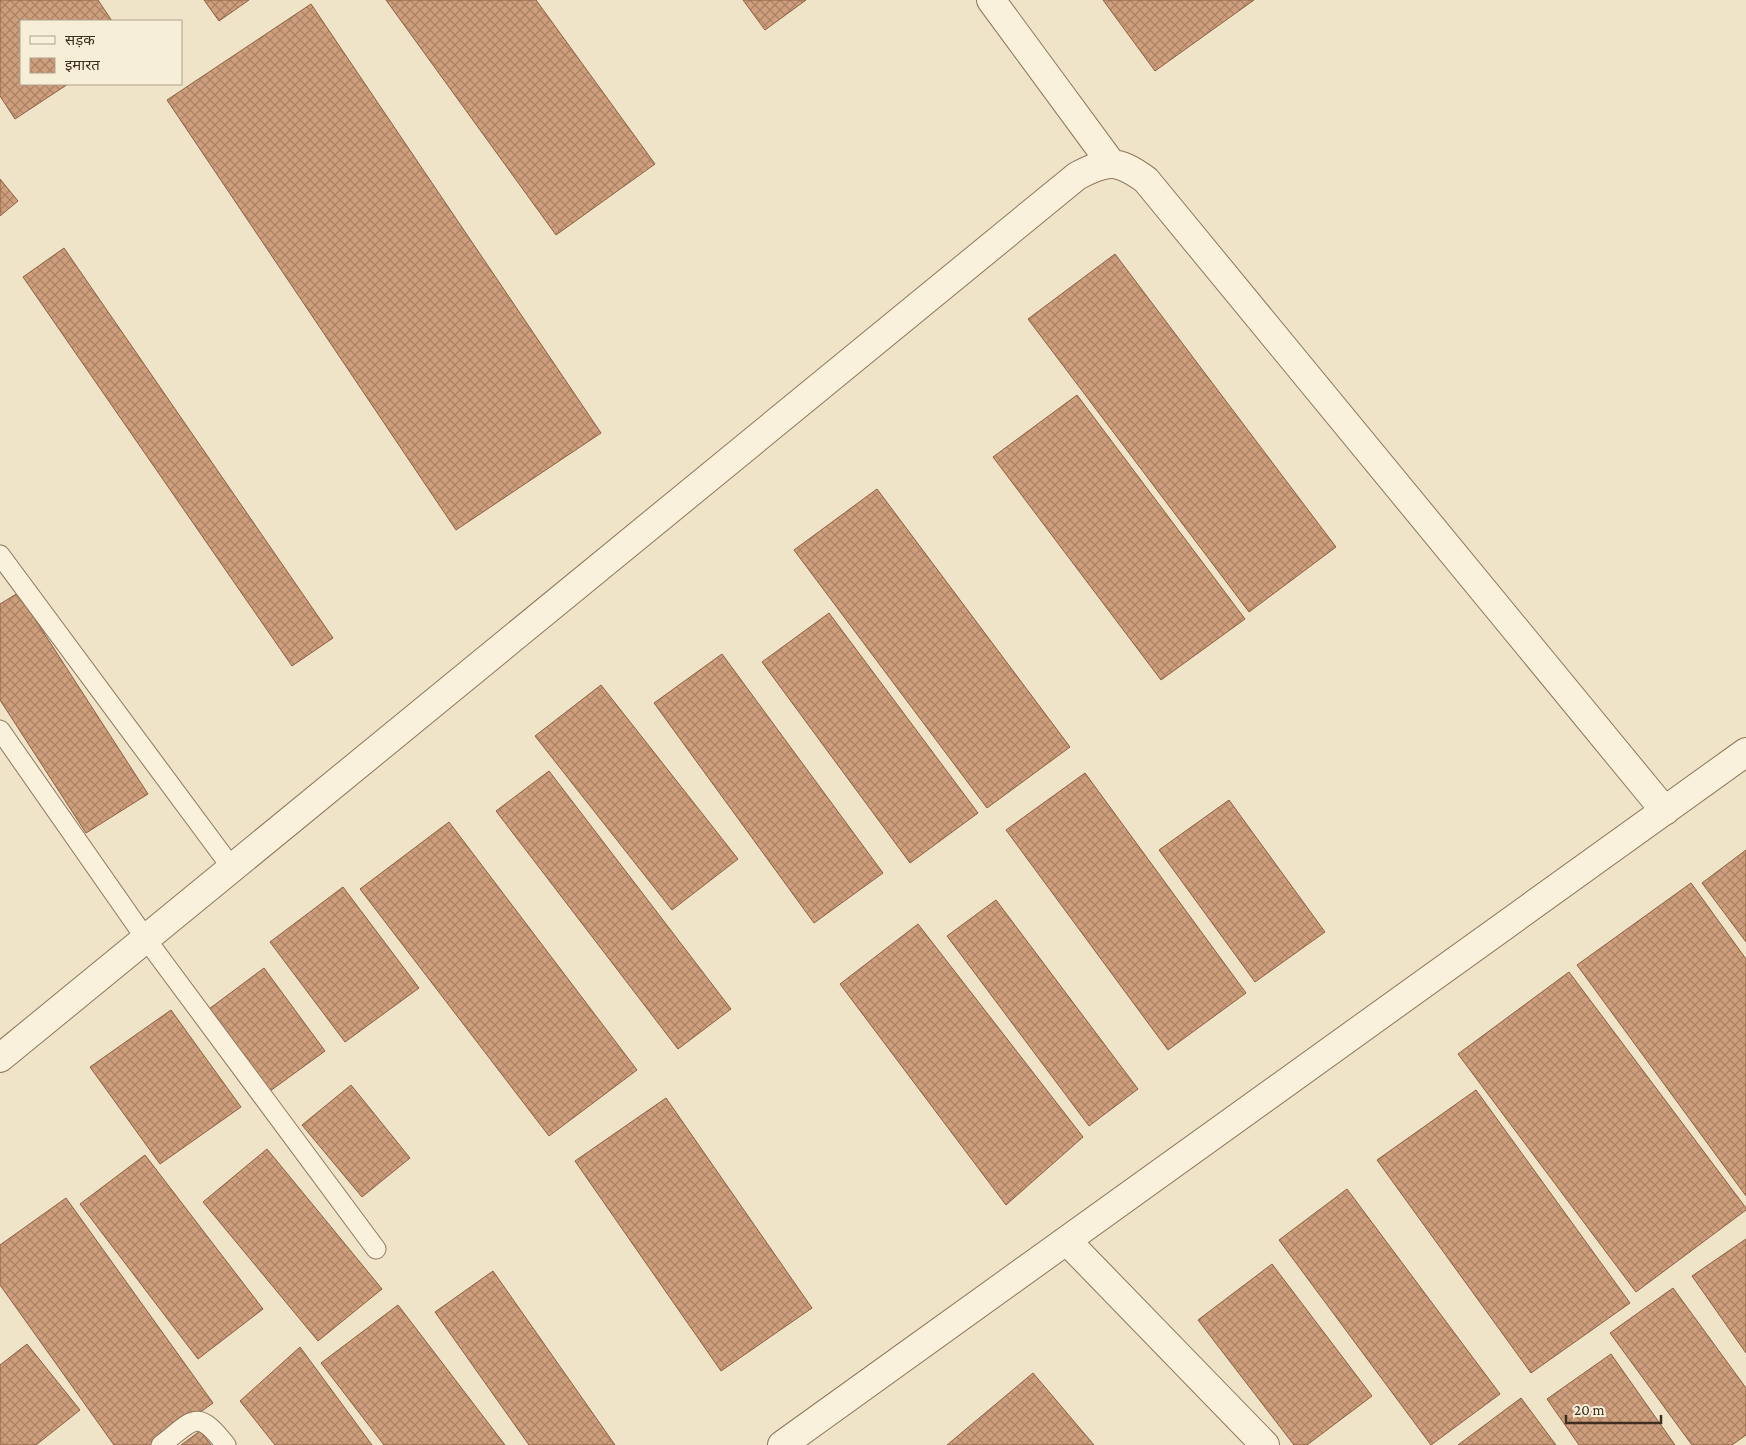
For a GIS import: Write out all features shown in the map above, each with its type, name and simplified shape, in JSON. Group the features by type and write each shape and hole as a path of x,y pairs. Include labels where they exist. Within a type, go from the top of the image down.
{"street":[{"path":"992,0 1111,163"},
{"path":"0,1058 1077,176 1094,167 1111,163 1128,167 1146,180 1665,811"},
{"path":"782,1445 1746,752"},
{"path":"1066,1241 1265,1445"}],"lane":[{"path":"0,555 232,868"},
{"path":"0,730 146,939 376,1249"},
{"path":"161,1445 191,1422 198,1420 207,1424 226,1445"}],"building":[{"path":"0,0 98,0 111,20 20,20 20,85 66,85 15,119 0,96"},
{"path":"204,0 249,0 219,21"},
{"path":"386,0 536,0 655,164 556,235"},
{"path":"743,0 806,0 765,30"},
{"path":"1103,0 1254,0 1155,71"},
{"path":"311,4 601,433 456,530 167,100"},
{"path":"0,179 18,201 0,216"},
{"path":"64,248 333,638 292,666 23,277"},
{"path":"1115,254 1336,547 1249,612 1028,319"},
{"path":"1077,395 1245,619 1161,680 993,457"},
{"path":"877,489 1070,747 987,808 794,550"},
{"path":"18,593 148,794 86,833 0,700 0,604"},
{"path":"829,613 978,813 910,863 762,662"},
{"path":"722,654 883,873 814,923 654,703"},
{"path":"601,685 738,859 672,910 535,736"},
{"path":"549,771 731,1009 678,1049 496,811"},
{"path":"1085,773 1246,993 1168,1050 1006,830"},
{"path":"1229,800 1325,932 1255,982 1159,850"},
{"path":"449,822 637,1070 549,1136 360,889"},
{"path":"1746,850 1746,942 1702,883"},
{"path":"1691,883 1746,959 1746,1196 1577,965"},
{"path":"343,887 419,988 345,1042 270,942"},
{"path":"996,900 1138,1089 1089,1126 947,936"},
{"path":"918,924 1083,1137 1006,1205 840,984"},
{"path":"264,968 325,1051 266,1094 205,1012"},
{"path":"1569,972 1746,1208 1746,1210 1636,1292 1458,1054"},
{"path":"171,1010 241,1107 160,1164 90,1067"},
{"path":"351,1085 410,1158 362,1197 302,1125"},
{"path":"1476,1090 1630,1303 1531,1373 1377,1160"},
{"path":"666,1098 812,1308 721,1371 575,1161"},
{"path":"267,1149 382,1289 318,1341 203,1202"},
{"path":"145,1155 263,1309 198,1359 80,1204"},
{"path":"1347,1189 1500,1394 1431,1445 1279,1240"},
{"path":"66,1198 213,1403 154,1445 114,1445 0,1285 0,1245"},
{"path":"1746,1239 1746,1353 1692,1276"},
{"path":"1272,1264 1372,1396 1307,1445 1294,1445 1198,1320"},
{"path":"493,1271 615,1445 529,1445 435,1312"},
{"path":"1673,1288 1746,1388 1746,1435 1732,1445 1692,1445 1610,1333"},
{"path":"398,1305 505,1445 384,1445 321,1363"},
{"path":"27,1344 80,1410 36,1445 0,1445 0,1365"},
{"path":"300,1347 372,1445 275,1445 240,1401"},
{"path":"1611,1354 1675,1445 1579,1445 1547,1399"},
{"path":"1033,1373 1094,1445 947,1445"},
{"path":"1521,1398 1556,1445 1458,1445"},
{"path":"200,1431 211,1445 181,1445"}]}
